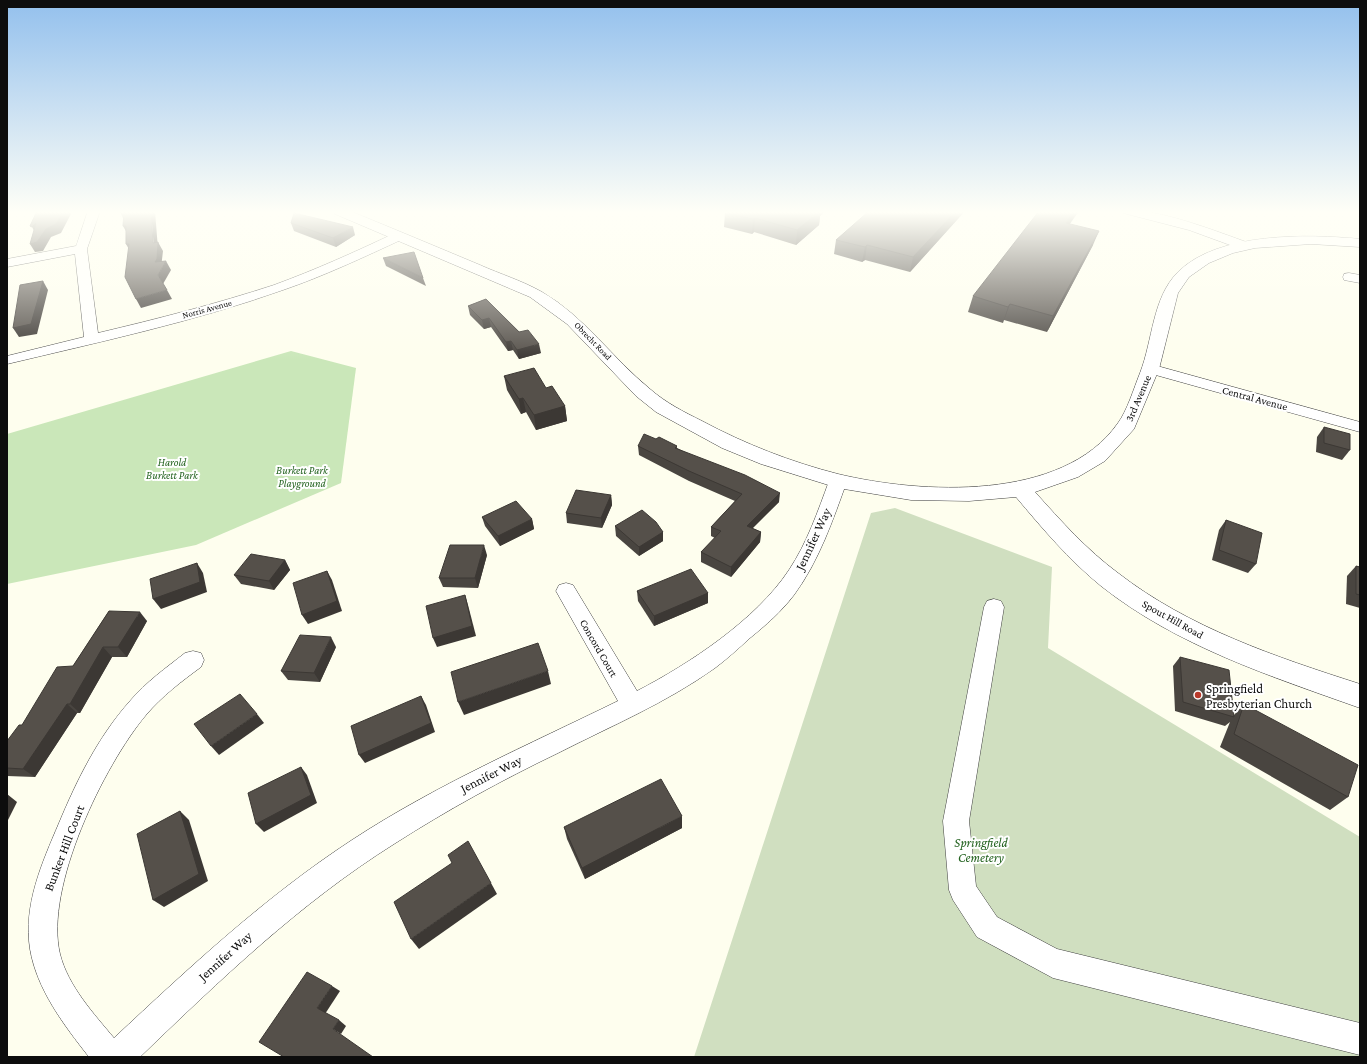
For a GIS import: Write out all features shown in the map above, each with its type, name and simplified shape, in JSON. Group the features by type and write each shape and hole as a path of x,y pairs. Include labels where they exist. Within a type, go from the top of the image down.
{"street":[{"path":"7,263 19,261"},
{"path":"82,261 91,338"},
{"name":"Norris Avenue","path":"7,360 263,293 345,261"},
{"name":"Obrecht Road","path":"457,261 535,294 573,321 642,392 663,408 692,426 729,444 768,459 838,481"},
{"name":"3rd Avenue","path":"838,481 876,489 941,495 987,493 1021,489 1049,481 1072,472 1098,456 1127,425 1150,369 1170,293 1175,282 1183,274 1195,266 1207,261"},
{"name":"Central Avenue","path":"1150,369 1360,427"},
{"name":"Jennifer Way","path":"117,1057 223,956 302,890 361,850 429,806 531,754 633,705 700,667 737,637 776,602 804,563 817,536 838,481"},
{"name":"Spout Hill Road","path":"1021,489 1088,561 1135,597 1198,634 1360,696"},
{"name":"Concord Court","path":"566,591 633,705"},
{"path":"994,608 956,821 963,890 987,927 1053,963 1360,1039"},
{"name":"Bunker Hill Court","path":"109,1057 78,1018 61,991 48,963 43,932 46,897 53,870 72,824 97,769 115,737 143,701 163,683 193,660"}],"green space":[{"name":"Harold Burkett Park","path":"291,351 356,368 341,483 196,545 7,584 7,434"},
{"name":"Springfield Cemetery","path":"895,508 1052,567 1048,648 1360,837 1360,1057 694,1057 871,513"}],"building":[{"path":"127,261 166,261 158,275 167,290 136,299 125,277"},
{"path":"388,261 417,261 423,278"},
{"path":"1000,261 1083,261 1053,316 1010,304 1008,307 973,296"},
{"path":"43,281 31,324 13,328 20,285"},
{"path":"486,299 519,332 528,330 539,344 517,350 511,341 506,342 489,318 482,320 468,306"},
{"path":"534,368 546,388 552,386 565,406 534,415 523,398 519,399 504,376"},
{"path":"1324,427 1350,434 1350,450 1324,443"},
{"path":"644,434 656,439 659,437 677,446 675,448 745,475 780,493 747,526 761,532 731,567 701,552 721,531 711,527 742,494 689,471 638,446"},
{"path":"576,490 611,495 601,518 566,513"},
{"path":"516,501 532,519 498,536 482,517"},
{"path":"642,510 656,522 663,532 639,547 615,526"},
{"path":"1226,520 1262,533 1256,564 1219,550"},
{"path":"450,545 484,545 475,578 439,578"},
{"path":"251,554 285,560 269,581 234,575"},
{"path":"197,563 200,582 153,599 150,579"},
{"path":"1356,566 1360,567 1360,595 1356,594"},
{"path":"691,569 708,593 654,616 637,591"},
{"path":"327,571 337,601 302,615 293,583"},
{"path":"465,595 472,626 433,638 426,606"},
{"path":"109,611 140,612 118,647 103,647 70,704 67,704 23,769 7,768 7,741 19,725 22,725 57,667 73,666"},
{"path":"300,635 331,637 314,673 281,671"},
{"path":"538,643 548,671 458,702 451,672"},
{"path":"1180,657 1229,670 1234,717 1183,702"},
{"path":"240,694 257,714 211,746 194,724"},
{"path":"421,696 431,723 359,755 351,726"},
{"path":"1244,704 1358,765 1348,797 1234,734"},
{"path":"301,767 311,795 256,824 248,793"},
{"path":"661,779 682,816 582,868 564,827"},
{"path":"180,811 199,874 153,900 137,834"},
{"path":"468,841 491,883 411,939 394,902 452,863 448,855"},
{"path":"307,972 332,986 317,1008 339,1020 333,1029 373,1057 284,1057 259,1042"}],"place":[{"name":"Springfield Presbyterian Church","path":"1198,695"}],"park label":[{"name":"Burkett Park Playground","path":"302,476"}]}
